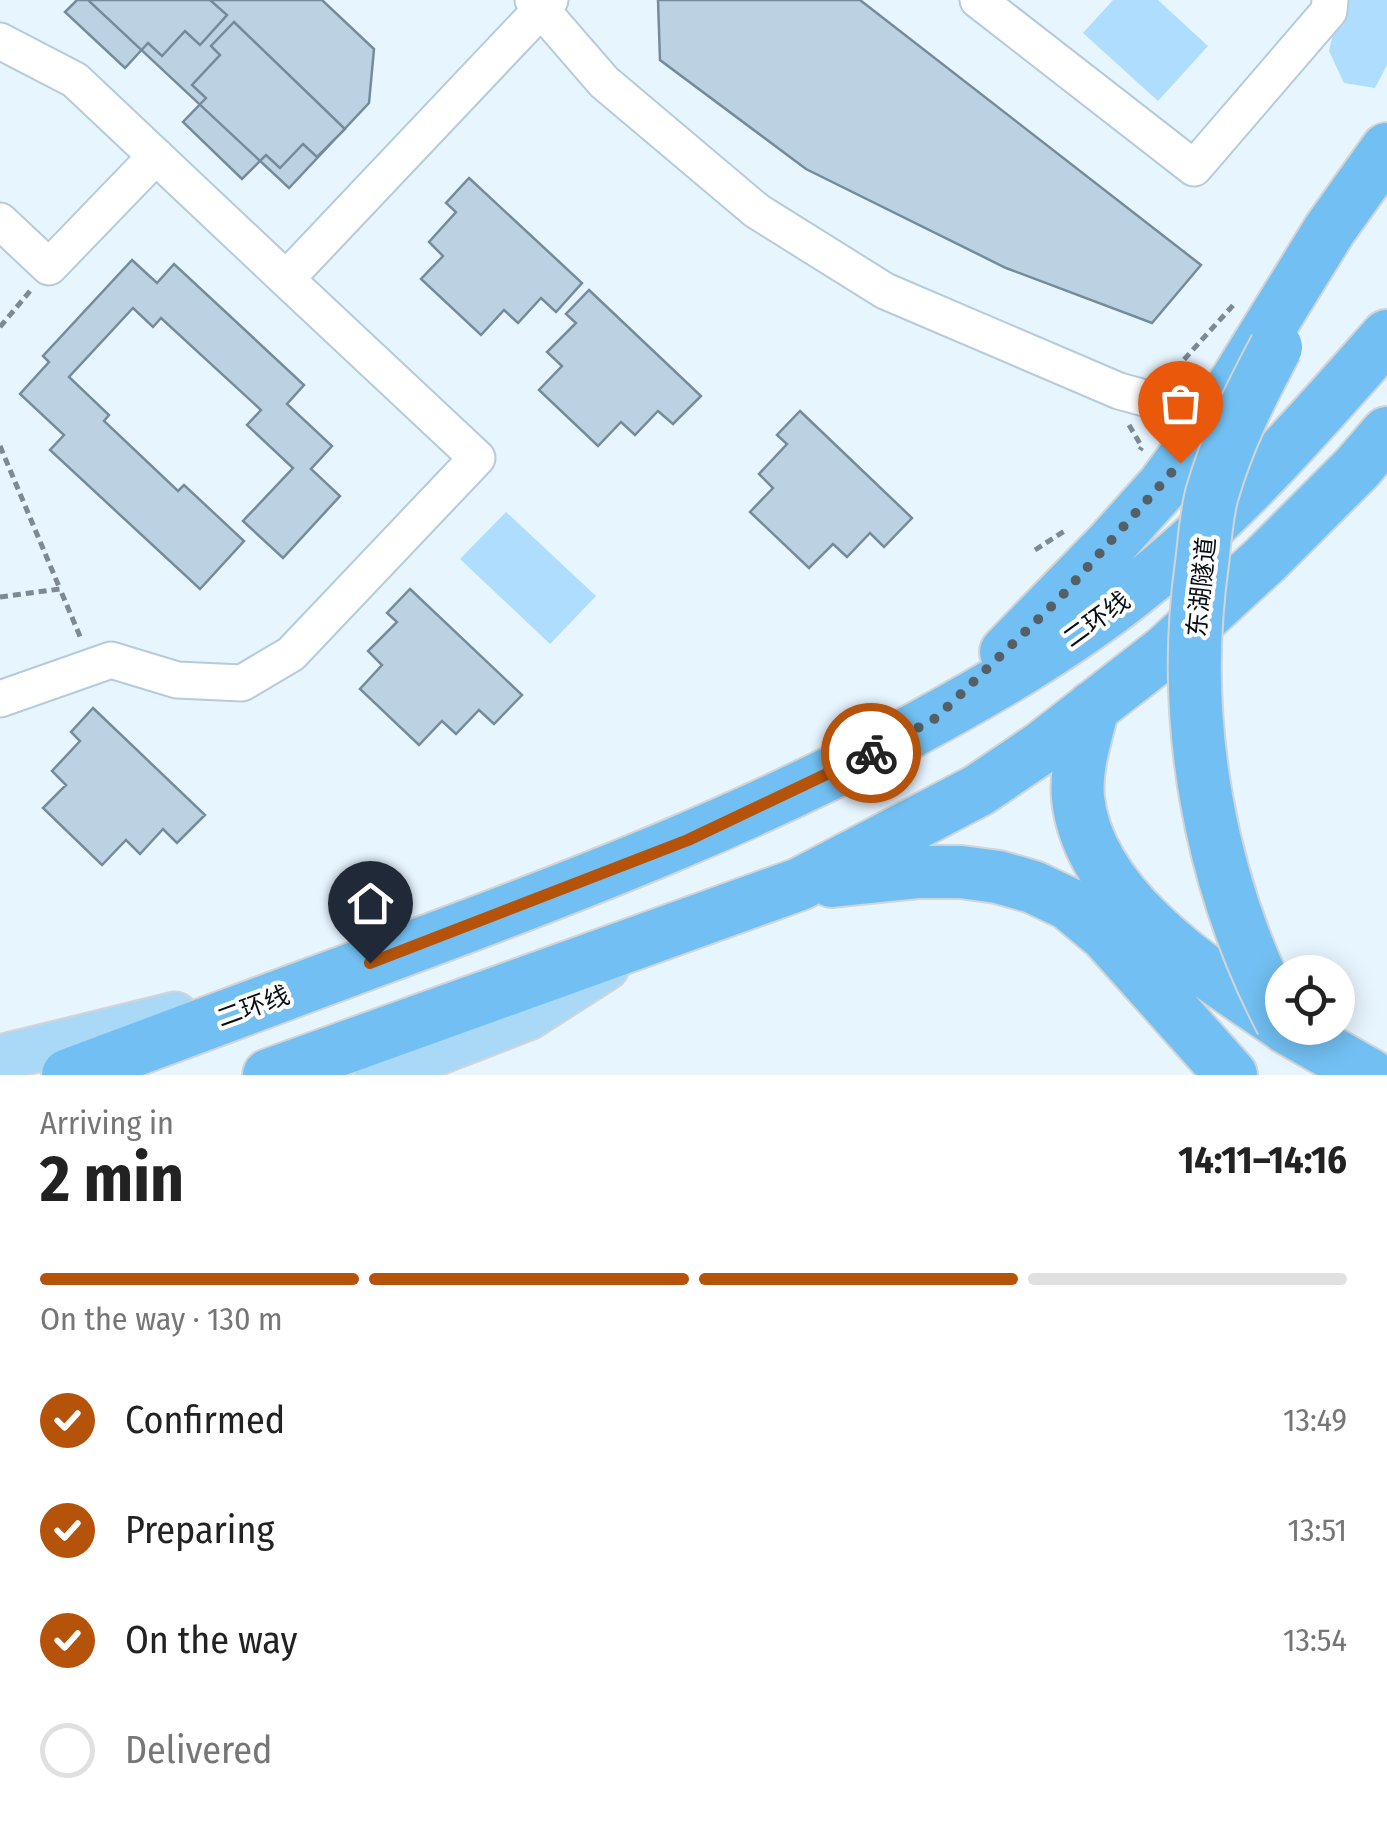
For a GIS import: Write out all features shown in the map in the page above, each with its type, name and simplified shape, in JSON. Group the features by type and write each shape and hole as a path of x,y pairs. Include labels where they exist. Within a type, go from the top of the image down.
{"highway":[{"path":"936,718 1034,625 1163,486 1214,417 1330,229 1387,148"},
{"path":"1276,348 1387,165"},
{"name":"东湖隧道","path":"1265,989 1228,892 1208,809 1198,734 1194,618 1211,498 1235,425 1276,348 1387,186"},
{"name":"二环线","path":"68,1075 600,876 717,828 819,781 936,718 1055,648 1144,584 1222,514 1387,336"},
{"path":"279,1072 800,884 979,790 1094,708 1166,650 1266,559 1357,468 1387,432"},
{"path":"1094,708 1082,754 1078,795 1084,828 1096,854 1118,888 1195,964 1265,1012"},
{"path":"800,884 919,872 962,872 1033,887 1069,904 1106,934 1231,1075"},
{"name":"东湖隧道","path":"1295,1045 1312,1075"},
{"path":"1318,1045 1370,1075"}],"main road":[{"path":"378,1075 528,1018 644,943"},
{"path":"0,1058 337,976"}],"street":[{"path":"978,0 1194,168 1329,11 1330,0"},
{"path":"286,279 541,3 604,82 756,211 885,291 1119,391 1214,417"},
{"path":"0,40 75,80 477,458 291,654 242,683 177,680 111,660 0,699"},
{"path":"0,220 49,267 156,156"}],"path":[{"path":"0,327 49,267"},
{"path":"1148,374 1180,364 1246,290"},
{"path":"0,446 93,667"},
{"path":"0,597 60,589"}],"shaded area":[{"path":"1113,0 1158,0 1208,46 1158,101 1083,33"},
{"path":"1341,0 1387,0 1387,65 1375,88 1344,83 1329,51"},
{"path":"506,512 596,596 550,644 460,559"}],"building":[{"path":"77,0 210,0 227,15 200,45 185,31 162,56 148,43 125,68 65,12"},
{"path":"88,0 322,0 374,49 369,103 289,188"},
{"path":"658,0 860,0 1201,265 1152,323 1006,268 806,169 660,60"},
{"path":"234,22 345,129 317,157 303,144 280,168 266,155 242,179 183,122 206,98 192,85 220,55 211,46"},
{"path":"469,178 582,283 556,312 541,298 518,323 504,310 481,335 421,279 443,256 429,242 456,212 446,203"},
{"path":"132,260 157,283 174,264 304,385 287,404 332,446 311,469 340,496 283,558 243,521 293,468 247,425 261,410 161,318 153,327 133,308 69,377 109,415 104,421 178,491 184,485 244,541 200,589 50,450 64,435 20,394 49,362 43,356"},
{"path":"589,290 701,396 673,424 658,411 635,435 621,422 598,446 539,390 562,366 547,352 576,323 566,314"},
{"path":"800,411 912,518 884,547 870,533 847,557 833,544 809,568 750,512 773,488 759,474 787,444 777,435"},
{"path":"410,589 522,695 494,724 479,710 456,734 442,721 419,745 360,689 382,665 368,651 397,622 387,613"},
{"path":"93,708 205,815 177,843 163,829 140,854 126,840 102,865 43,808 66,785 52,771 80,741 71,732"}],"way so far":[{"path":"871,753 936,718 1060,598 1180,463"}],"route":[{"path":"370,963 717,828 871,753"}]}
